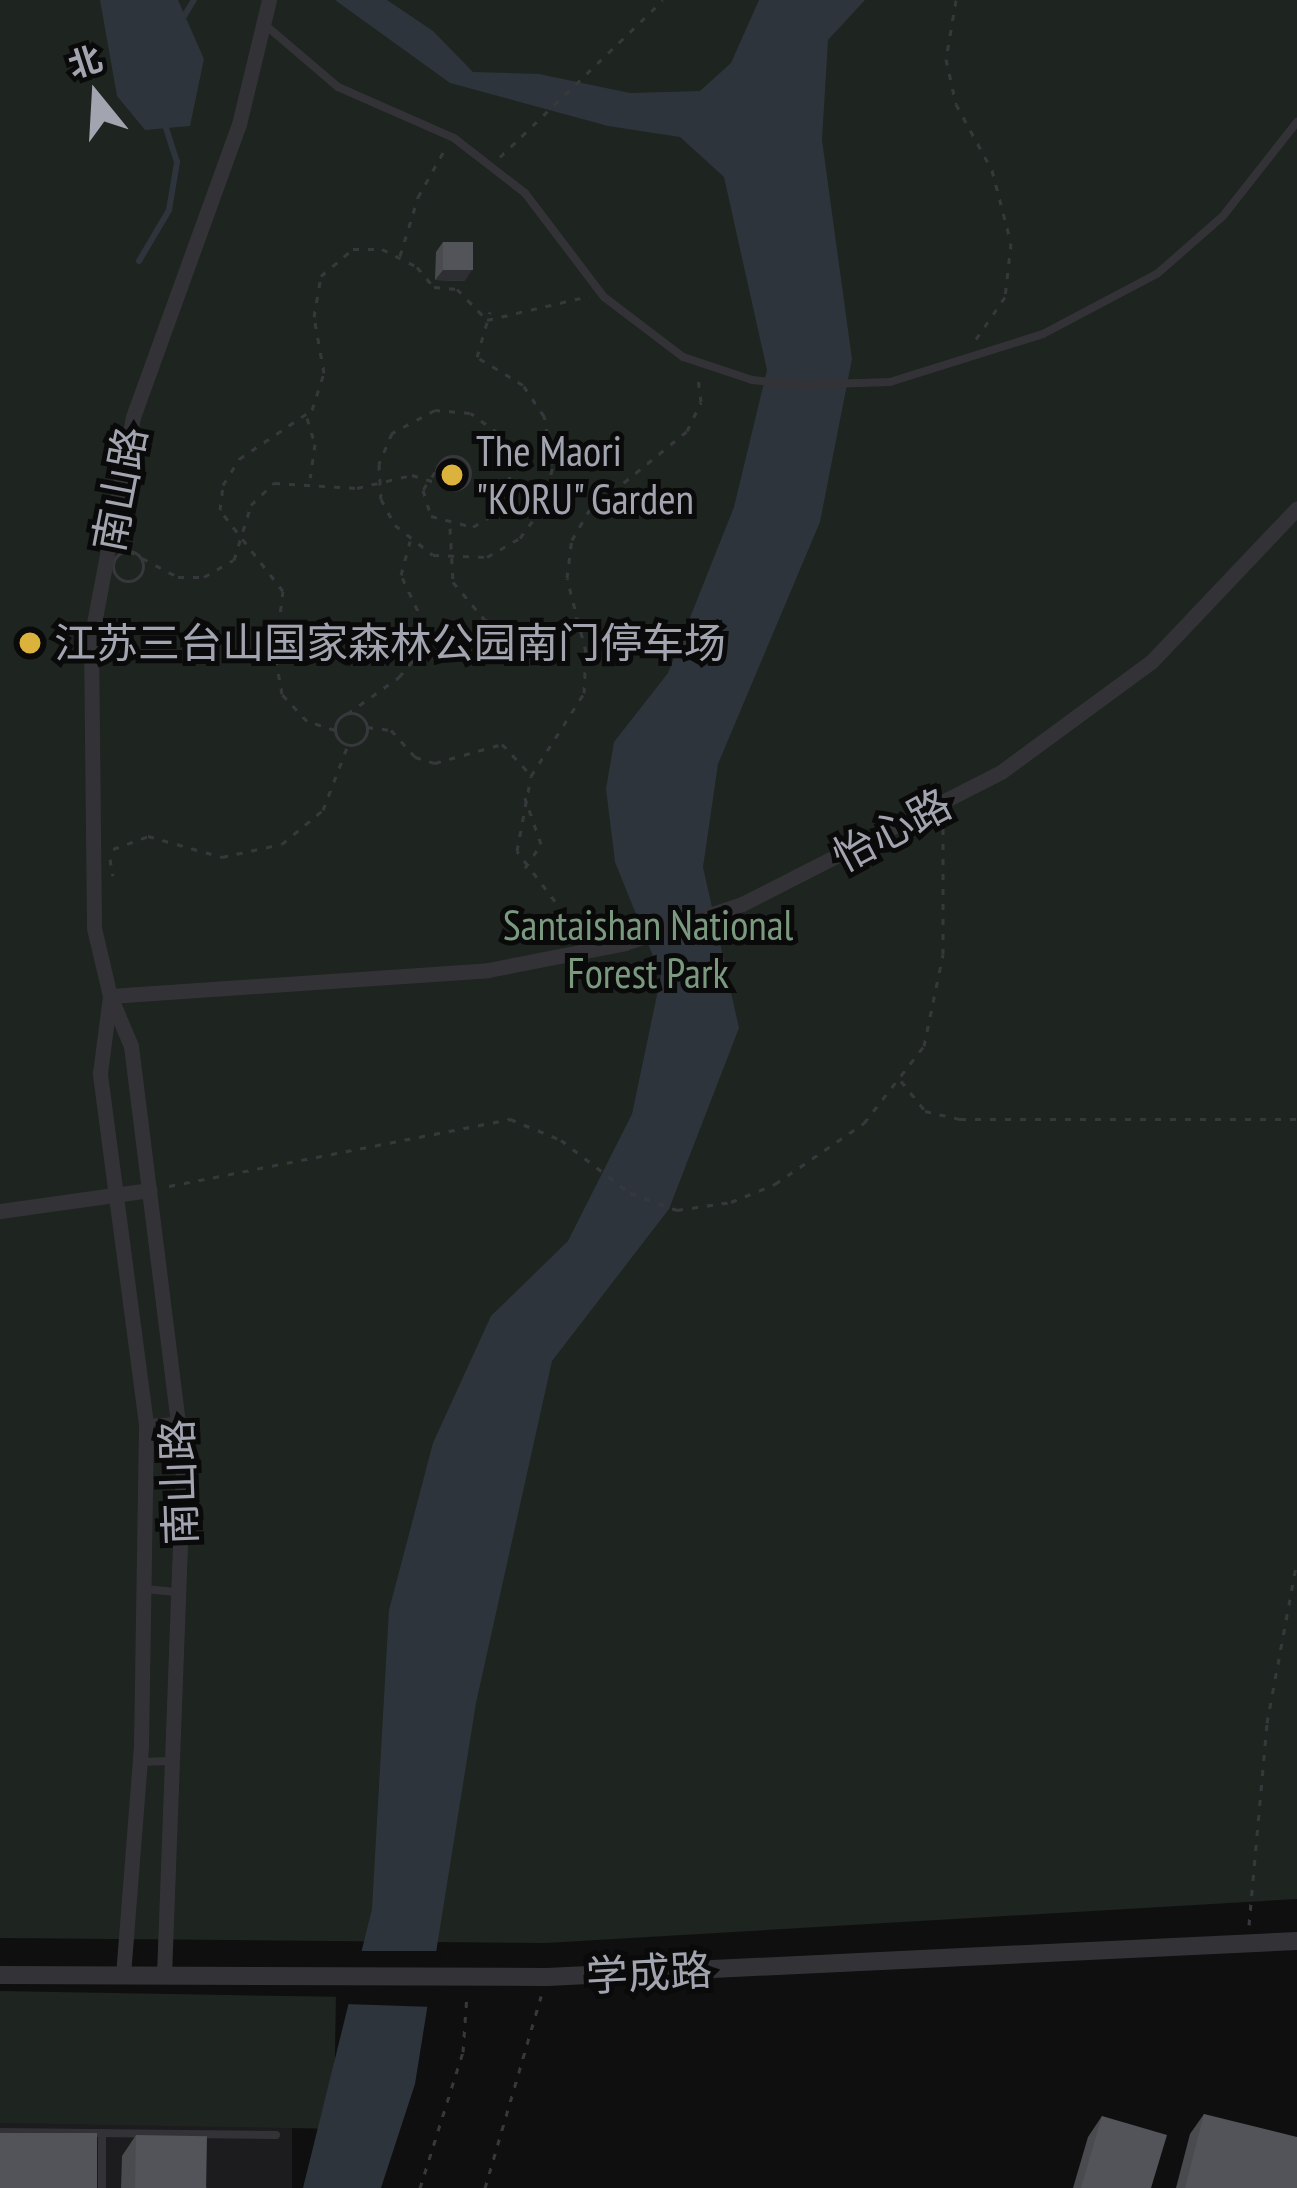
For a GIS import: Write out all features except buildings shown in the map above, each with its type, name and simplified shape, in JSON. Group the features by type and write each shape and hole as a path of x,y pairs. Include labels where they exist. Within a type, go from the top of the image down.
{"street":[{"name":"南山路","path":"164,1975 176,1766 178,1421 131,1046 110,996 94,928 91,639 133,417 239,124 269,0"},
{"name":"怡心路","path":"110,996 420,978 625,943 742,904 1001,772 1151,662 1297,508"},
{"name":"南山路","path":"110,996 100,1073 146,1424 140,1762 123,1975"},
{"path":"0,1211 150,1190"},
{"name":"学成路","path":"0,1975 547,1978 1297,1942"}],"lane":[{"path":"263,24 338,87 454,138 490,165 525,193 602,294 693,362 727,374 798,385 890,382 1043,334 1158,273 1223,216 1297,122"},
{"path":"146,1424 178,1421"},
{"path":"145,1588 154,1596 180,1588"},
{"path":"140,1762 165,1757 176,1766"},
{"path":"0,2132 276,2135"},
{"path":"102,2133 102,2188"}],"path":[{"path":"490,165 542,123 662,0"},
{"path":"956,0 946,59 956,104 992,170 1011,243 1006,297 959,363"},
{"path":"400,257 424,183 454,138"},
{"path":"348,745 335,730 307,721 282,694 274,656 283,591 241,545 220,511 223,485 239,459 306,416 324,373 314,317 320,276 353,249 400,257 434,287 457,289 487,320"},
{"path":"487,320 602,294"},
{"path":"129,551 192,578 224,569 241,545 258,495 285,480 377,484 405,476 427,480 458,490 470,472 455,456 427,480 424,503 451,526 487,520 513,480 509,450 485,421 452,410 404,423 383,448 377,484 387,514 410,541 447,558 488,557 520,538 551,484 550,441 535,399 477,357 490,312"},
{"path":"565,946 569,925 517,851 531,776 580,709 586,671 567,578 572,540 606,495 648,471 687,431 701,402 693,362"},
{"path":"306,416 315,444 310,480"},
{"path":"435,472 438,483"},
{"path":"451,526 447,558 460,595 485,620 535,629 578,618"},
{"path":"335,730 347,714 399,677 423,648 424,624 401,575 410,541"},
{"path":"129,551 143,564 128,581 112,566 129,551"},
{"path":"347,714 367,727 391,730 415,757 435,763 502,744 531,776"},
{"path":"348,745 362,741 367,727"},
{"path":"106,854 135,837 222,857 282,844 323,811 348,745"},
{"path":"524,796 542,844 525,868"},
{"path":"150,1190 511,1119 561,1140 582,1160 647,1202 695,1211 775,1184 833,1149 900,1079 924,1046 937,1006 947,873 942,804"},
{"path":"547,951 537,926 569,925"},
{"path":"900,1079 925,1112 960,1119 1297,1119"},
{"path":"1247,1945 1267,1723 1297,1561"},
{"path":"420,2188 463,2052 455,1977"},
{"path":"485,2188 547,1978"}],"shaded area":[{"path":"100,0 178,0 204,59 190,126 145,130 117,96"},
{"path":"335,0 387,0 433,31 473,72 539,74 630,93 700,91 731,63 759,0 865,0 828,40 822,140 852,359 820,522 718,764 703,867 739,1028 669,1209 552,1361 476,1703 415,2084 381,2188 303,2188 372,1909 389,1610 433,1443 491,1316 568,1241 632,1114 661,976 615,862 606,789 614,742 668,673 734,507 767,370 724,177 680,137 608,126 450,83"},
{"path":"0,2123 292,2123 292,2188 0,2188"}],"green space":[{"name":"Santaishan National Forest Park","path":"0,0 1297,0 1297,1899 546,1943 0,1938"},
{"path":"0,1991 336,1997 334,2129 0,2123"}],"pier":[{"path":"356,1951 442,1951 433,2007 345,2004"}],"waterway":[{"path":"183,18 194,0"},
{"path":"139,261 169,210 177,162 165,125"}],"place":[{"name":"The Maori \"KORU\" Garden","path":"452,475"},
{"name":"江苏三台山国家森林公园南门停车场","path":"30,643"}]}
